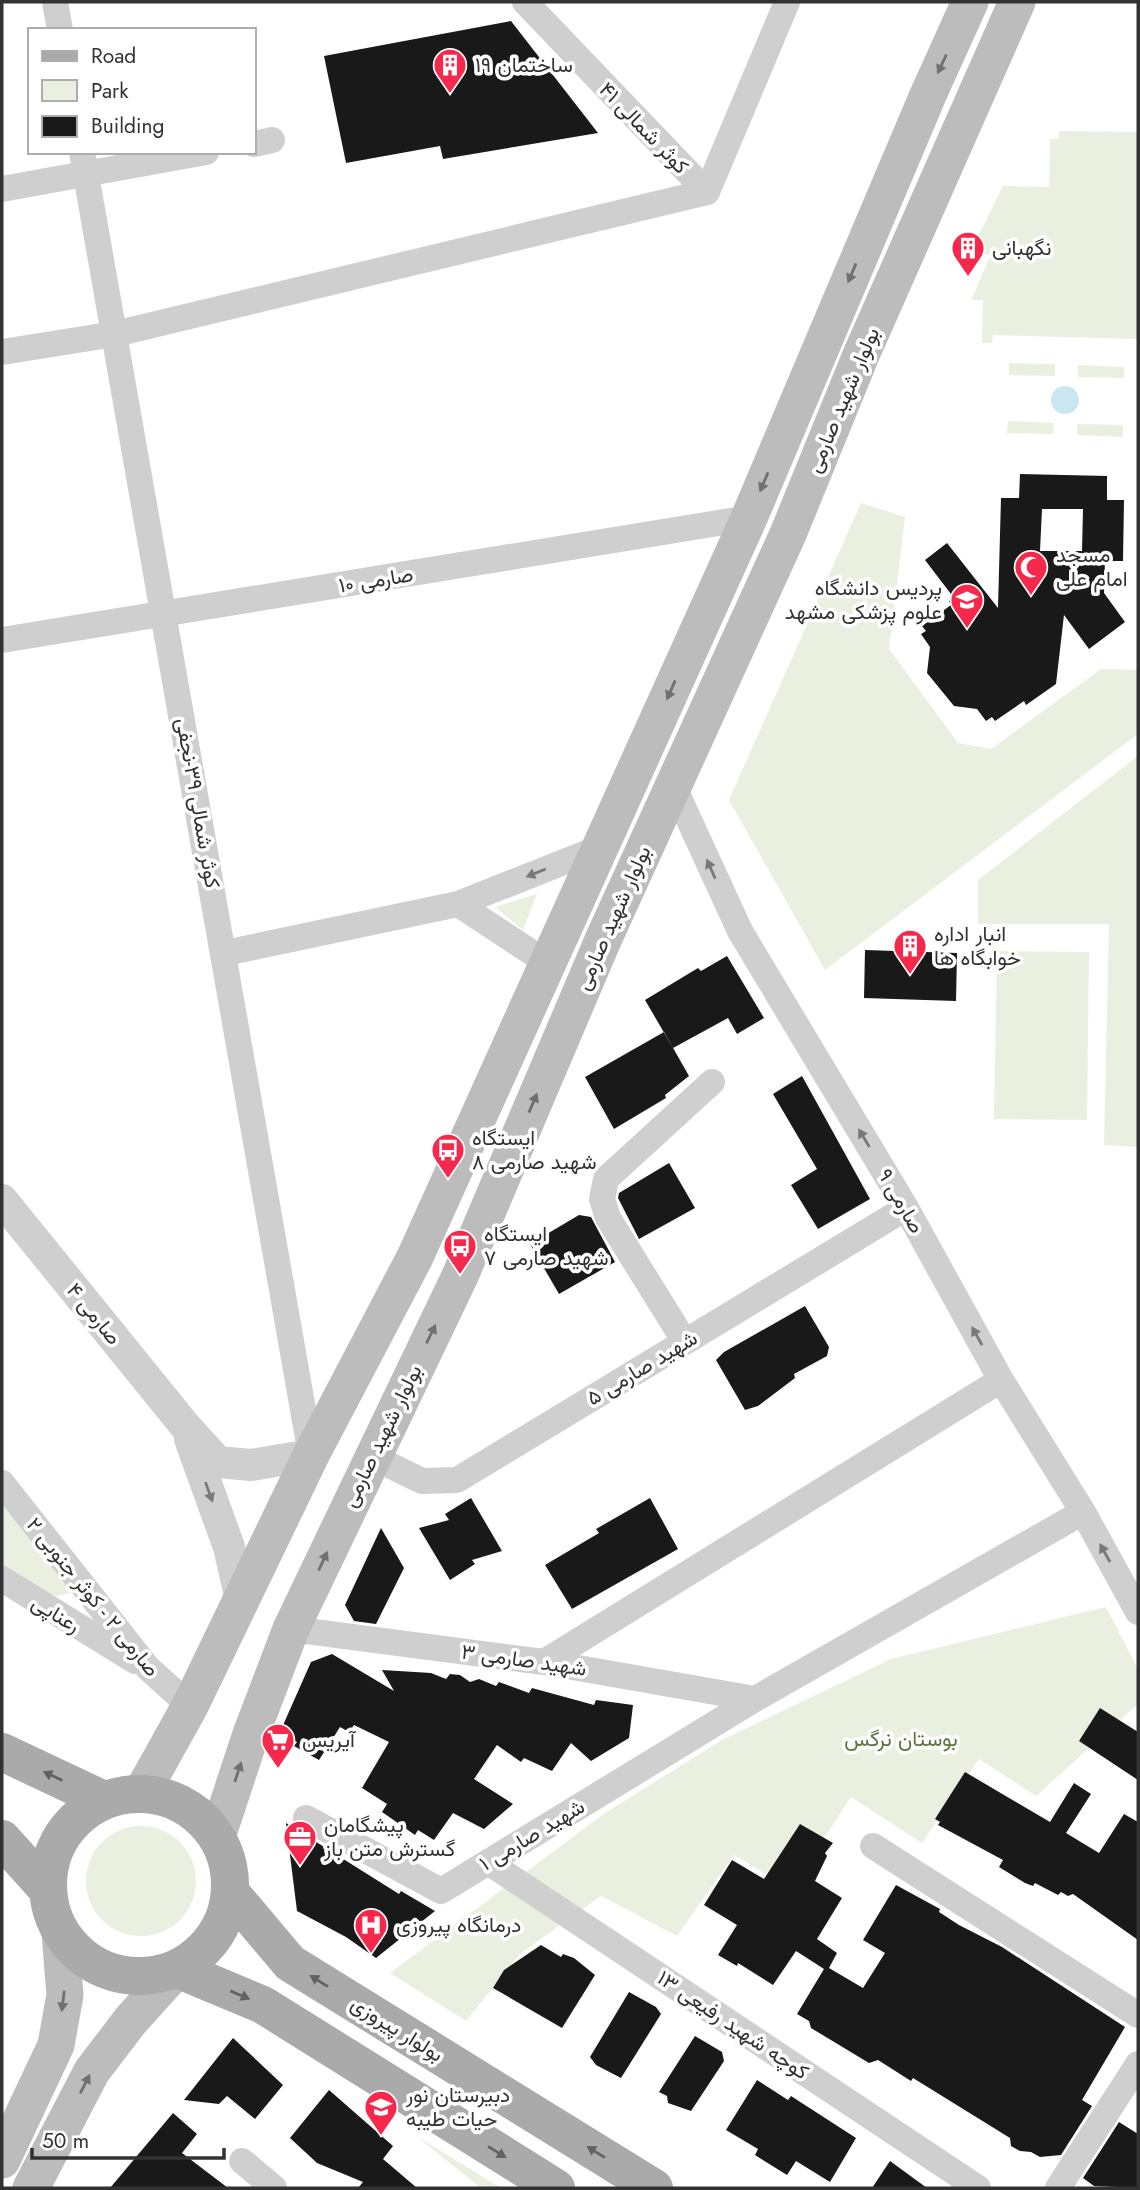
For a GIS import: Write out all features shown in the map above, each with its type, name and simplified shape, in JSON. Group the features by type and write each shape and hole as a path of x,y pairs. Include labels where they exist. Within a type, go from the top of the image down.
{"main road":[{"name":"بولوار شهید صارمی","path":"141,1794 190,1706 311,1455 415,1257 546,962 749,518 928,94 970,2"},
{"name":"بولوار شهید صارمی","path":"217,1837 251,1734 291,1629 371,1456 460,1276 603,940 788,534 861,355 1017,2"},
{"path":"2,1752 104,1800"},
{"path":"141,1794 164,1797 185,1805 203,1819 217,1837 229,1864 231,1893 226,1916 214,1938 198,1956 177,1969 152,1976 125,1976 78,1954 60,1933 51,1912 47,1889 50,1862 62,1836 80,1815 104,1800 141,1794"},
{"path":"2,1839 47,1889"},
{"name":"بولوار پیروزی","path":"231,1893 290,1962 654,2188"},
{"path":"2,2160 29,2108 56,2045 65,1995 60,1933"},
{"path":"31,2188 92,2071 131,2020 177,1969"},
{"path":"177,1969 263,2005 556,2188"}],"street":[{"path":"55,2 60,28"},
{"path":"2,352 115,334 707,192 787,2"},
{"name":"کوثر شمالی ۴۱","path":"532,6 707,192"},
{"path":"2,189 83,163 184,154"},
{"name":"کوثر شمالی ۳۹-نجفی","path":"83,163 225,953 311,1455"},
{"name":"صارمی ۱۰","path":"2,640 164,616 749,518"},
{"name":"صارمی ۹","path":"673,785 740,931 906,1208 1001,1380 1083,1512 1138,1612"},
{"path":"225,953 458,904 599,848"},
{"path":"458,904 546,962"},
{"path":"685,1342 608,1218 601,1199 606,1179 712,1082"},
{"name":"صارمی ۴","path":"2,1200 186,1427 218,1462 251,1465 311,1455"},
{"name":"شهید صارمی ۵","path":"371,1456 422,1481 457,1480 906,1208"},
{"path":"544,1662 1001,1380"},
{"path":"186,1427 229,1547 241,1600"},
{"name":"صارمی ۲ - کوثر جنوبی ۲","path":"2,1483 148,1668 190,1706"},
{"name":"شهید صارمی ۱","path":"306,1818 440,1891 755,1699 1083,1512"},
{"name":"رعناپی","path":"2,1579 148,1668"},
{"name":"شهید صارمی ۳","path":"291,1629 544,1662 755,1699"},
{"path":"873,1846 1138,2015"},
{"name":"کوچه شهید رفیعی ۱۳","path":"488,1862 978,2188"},
{"path":"1058,2188 1138,2064"},
{"path":"242,2161 274,2188"}],"green space":[{"path":"1059,131 1138,132 1138,339 993,335 992,343 982,343 983,300 971,300 991,255 970,253 1003,186 1049,187 1050,139 1059,139"},
{"path":"1009,363 1055,364 1055,376 1009,375"},
{"path":"1078,365 1124,367 1124,378 1078,377"},
{"path":"1008,421 1054,423 1053,434 1007,433"},
{"path":"1077,424 1123,425 1123,437 1077,435"},
{"path":"861,503 905,517 889,649 958,743 991,749 1101,669 1138,670 1138,734 825,970 729,800"},
{"path":"1138,756 1138,1147 1104,1145 1109,924 978,924 978,880"},
{"path":"537,894 523,930 495,907"},
{"path":"997,951 1089,952 1087,1120 994,1119"},
{"path":"2,1498 77,1591 49,1598 2,1567"},
{"name":"بوستان نرگس","path":"1106,1607 1138,1669 1138,1704 1036,1796 979,1759 922,1843 851,1797 791,1889 734,1855 677,1936 601,1896 520,1954 466,2021 390,1973 605,1813 722,1740 891,1659"},
{"path":"141,1826 162,1830 180,1842 192,1860 196,1881 192,1902 180,1920 162,1932 141,1936 120,1932 102,1920 90,1902 86,1881 90,1860 102,1842 120,1830"},
{"path":"416,2136 501,2188 481,2188"}],"water":[{"path":"1065,386 1075,390 1079,400 1075,410 1065,414 1055,410 1051,400 1055,390"}],"building":[{"name":"ساختمان ۱۹","path":"511,21 598,133 443,159 440,146 346,163 324,56"},
{"name":"مسجد امام علی","path":"1020,474 1107,476 1107,500 1124,500 1123,561 1105,561 1104,593 1125,622 1089,649 1064,615 1056,684 1026,705 1024,701 995,721 992,717 986,721 977,709 954,706 927,673 930,647 921,634 926,631 922,626 951,605 949,601 954,598 925,560 947,543 998,608 1001,498 1019,498","holes":["1042,509 1083,509 1082,551 1040,551"]},
{"name":"انبار اداره خوابگاه ها","path":"865,950 957,953 956,1001 864,998"},
{"path":"727,956 764,1018 737,1034 728,1018 673,1048 645,1000 698,968 701,971"},
{"path":"664,1032 689,1076 665,1095 666,1098 614,1129 585,1077"},
{"path":"802,1076 870,1199 818,1229 791,1185 817,1169 773,1094"},
{"path":"669,1163 695,1208 639,1239 618,1198 619,1193"},
{"path":"579,1215 591,1217 615,1262 559,1294 530,1244"},
{"path":"805,1306 829,1347 827,1356 794,1374 795,1378 758,1406 745,1410 716,1360 724,1352"},
{"path":"471,1498 502,1551 472,1560 475,1564 450,1580 419,1528 449,1520 445,1514"},
{"path":"650,1498 678,1549 572,1609 545,1565 599,1533 596,1529"},
{"path":"381,1528 404,1568 376,1624 354,1621 345,1605"},
{"path":"332,1654 394,1691 382,1670 431,1673 446,1679 450,1674 460,1675 470,1682 479,1679 496,1686 499,1682 529,1693 532,1688 594,1705 596,1700 633,1705 629,1738 591,1761 571,1743 552,1771 524,1758 521,1762 497,1745 474,1779 513,1804 484,1829 453,1813 434,1840 418,1830 415,1835 382,1812 387,1804 362,1788 389,1742 354,1725 349,1732 340,1727 319,1760 294,1746 297,1742 280,1732 311,1662"},
{"path":"1100,1708 1138,1732 1138,1780 1079,1741"},
{"path":"965,1772 1050,1822 1074,1783 1091,1794 1066,1833 1099,1853 1124,1814 1138,1822 1138,1940 1073,1894 1068,1896 1061,1892 1058,1895 1035,1883 1033,1886 1025,1883 999,1867 1003,1860 938,1825 940,1822 935,1819"},
{"path":"286,1823 399,1894 401,1891 435,1911 376,1958 346,1937 297,1911"},
{"path":"800,1824 833,1843 825,1853 827,1856 815,1881 842,1898 817,1939 837,1953 829,1968 863,1988 885,1953 863,1940 896,1885 940,1909 939,1912 959,1925 1002,1947 1125,2027 1082,2100 1092,2106 1061,2155 1040,2157 1031,2152 1020,2151 1011,2146 1010,2138 913,2078 911,2081 878,2060 869,2063 811,2028 809,2021 797,2014 824,1969 796,1951 773,1985 738,1963 737,1966 718,1955 737,1925 704,1905 732,1860 764,1879"},
{"path":"541,1945 561,1957 563,1954 574,1958 595,1975 562,2028 493,1988 504,1970"},
{"path":"629,1992 656,2007 661,2014 621,2078 596,2065 590,2057"},
{"path":"695,2036 722,2052 724,2061 691,2111 668,2103 667,2096 659,2092"},
{"path":"233,2038 283,2085 255,2119 227,2096 219,2104 184,2100"},
{"path":"757,2080 788,2100 791,2096 856,2138 830,2182 796,2161 787,2175 755,2155 758,2149 726,2130"},
{"path":"329,2090 393,2146 383,2159 417,2188 358,2188 363,2182 317,2163 290,2138"},
{"path":"173,2113 197,2134 182,2153 228,2188 110,2188"},
{"path":"1119,2122 1138,2134 1138,2188 1094,2186 1083,2178"},
{"path":"890,2161 927,2188 872,2188"}],"place":[{"name":"ساختمان ۱۹","path":"450,95"},
{"name":"نگهبانی","path":"968,278"},
{"name":"مسجد امام علی","path":"1031,597"},
{"name":"پردیس دانشگاه علوم پزشکی مشهد","path":"967,630"},
{"name":"انبار اداره خوابگاه ها","path":"910,976"},
{"name":"ایستگاه شهید صارمی ۸","path":"448,1180"},
{"name":"ایستگاه شهید صارمی ۷","path":"460,1276"},
{"name":"آیریس","path":"278,1770"},
{"name":"پیشگامان گسترش متن باز","path":"300,1867"},
{"name":"درمانگاه پیروزی","path":"371,1955"},
{"name":"دبیرستان نور حیات طیبه","path":"381,2137"}]}
